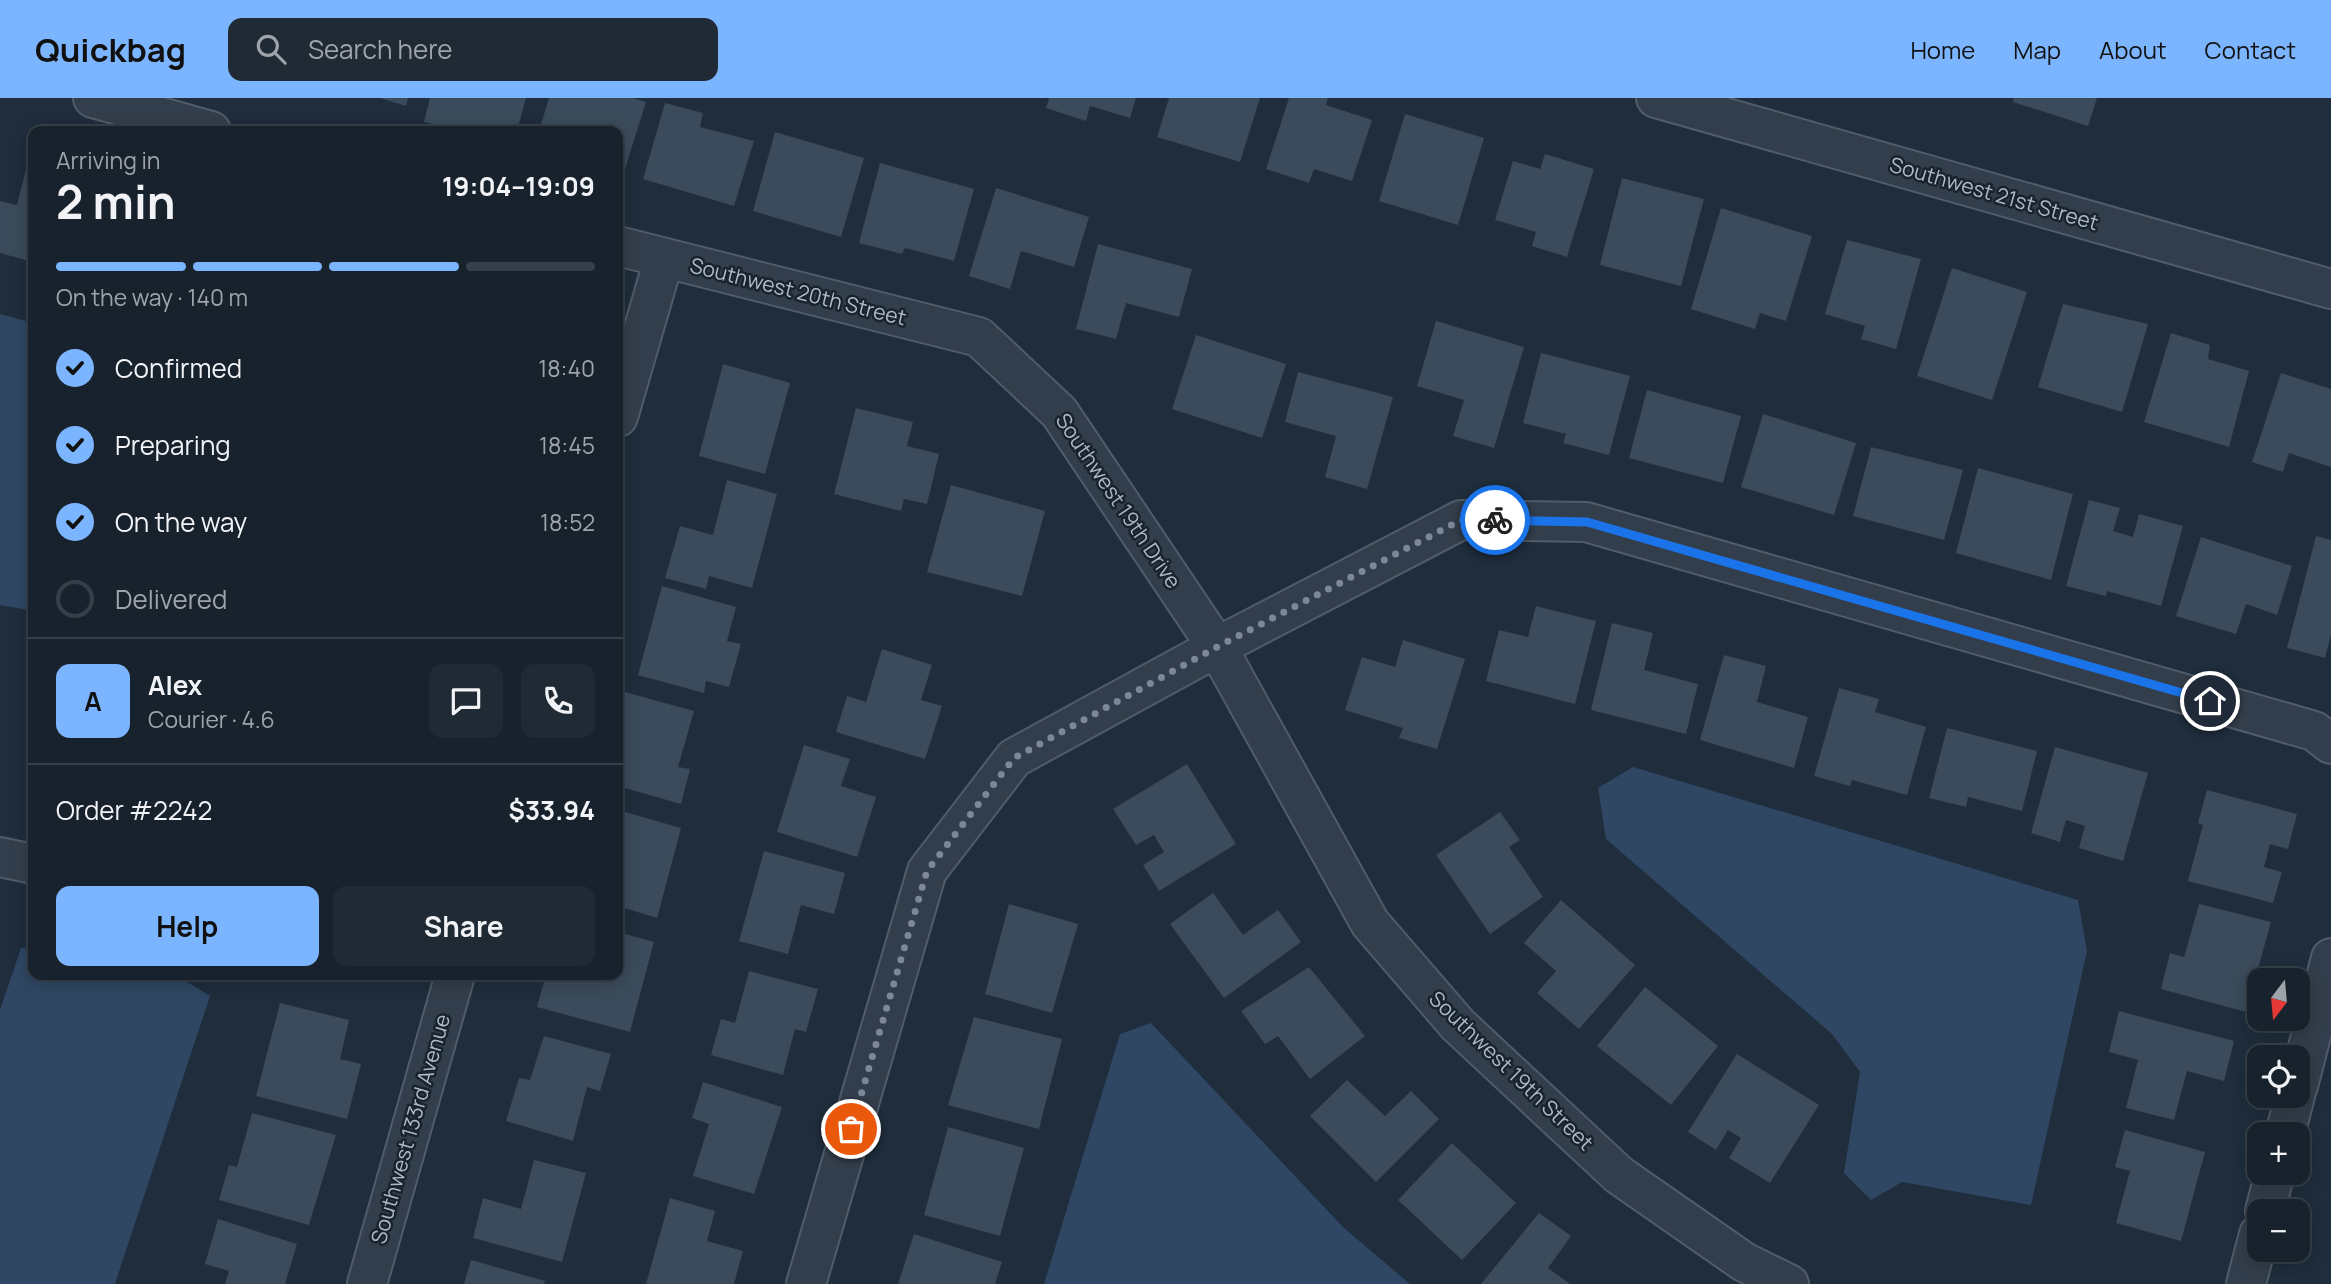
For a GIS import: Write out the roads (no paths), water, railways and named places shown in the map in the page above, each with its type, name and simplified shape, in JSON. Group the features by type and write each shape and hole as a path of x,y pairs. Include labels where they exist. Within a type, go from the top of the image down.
{"street":[{"path":"93,98 193,126"},
{"name":"Southwest 21st Street","path":"1657,98 2331,289"},
{"name":"Southwest 20th Street","path":"623,247 979,337"},
{"path":"623,400 664,259"},
{"name":"Southwest 19th Drive","path":"979,337 1059,412 1217,647"},
{"path":"806,1284 927,871 1014,758 1217,647 1461,520 1587,522 2314,731 2331,744"},
{"name":"Southwest 19th Street","path":"1217,647 1370,923 1458,1025 1619,1175 1744,1262 1789,1284"},
{"path":"0,857 28,863"},
{"path":"2309,1045 2331,958"},
{"name":"Southwest 133rd Avenue","path":"367,1284 454,980"},
{"path":"2246,1284 2252,1262"}],"water":[{"path":"0,314 28,322 28,610 0,605"},
{"path":"1633,767 2078,900 2087,951 2031,1205 1902,1182 1871,1200 1844,1173 1860,1072 1832,1034 1606,839 1598,788"},
{"path":"21,948 28,949 28,980 180,980 210,996 115,1284 0,1284 0,1010"},
{"path":"1151,1023 1343,1227 1410,1284 1044,1284 1120,1034"}]}
